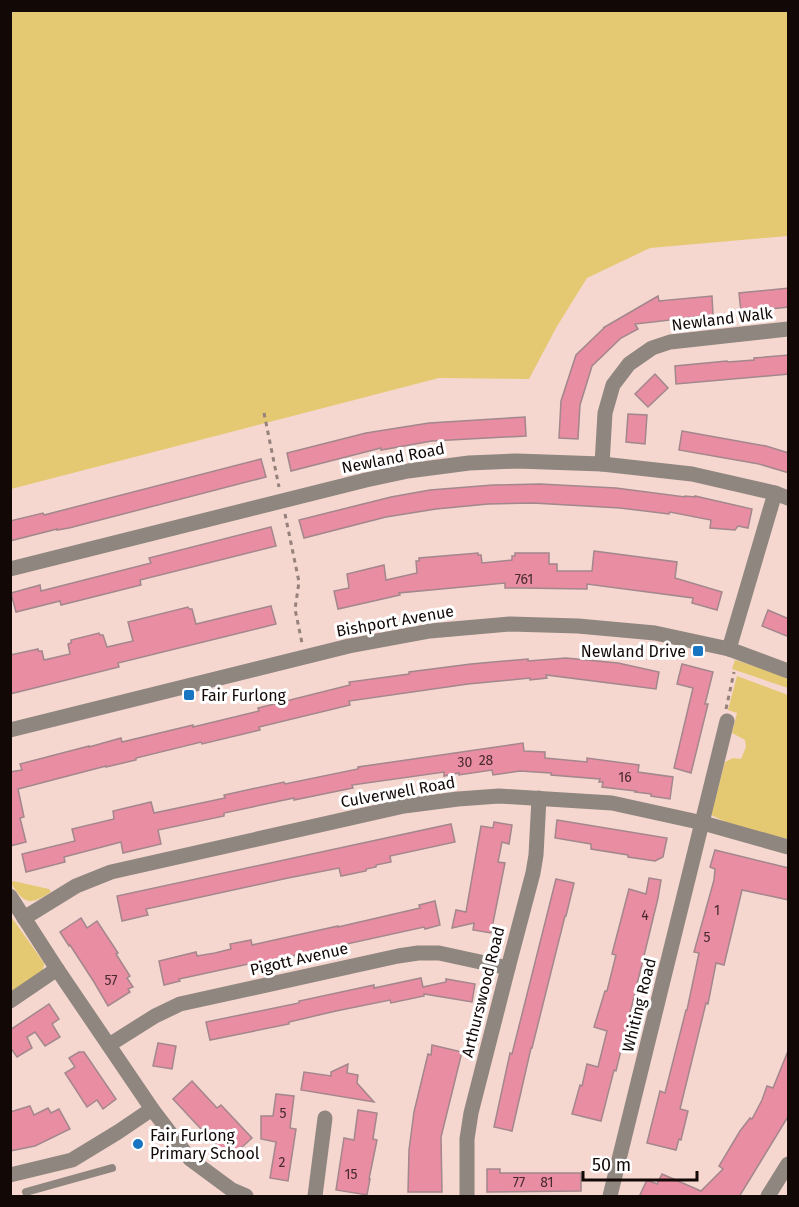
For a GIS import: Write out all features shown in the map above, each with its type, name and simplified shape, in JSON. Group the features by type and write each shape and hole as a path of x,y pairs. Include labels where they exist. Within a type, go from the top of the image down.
{"street":[{"name":"Newland Walk","path":"602,464 605,413 613,385 629,364 652,348 670,342 789,329"},
{"name":"Newland Road","path":"10,569 281,500 408,471 469,463 517,461 602,464 692,474 782,496"},
{"path":"729,649 782,496"},
{"name":"Bishport Avenue","path":"10,730 349,646 430,631 510,624 578,626 655,633 729,649 789,671"},
{"name":"Whiting Road","path":"610,1197 727,721"},
{"name":"Culverwell Road","path":"24,918 76,886 111,872 404,806 489,796 612,803 703,823 789,848"},
{"name":"Arthurswood Road","path":"467,1197 467,1139 471,1113 533,873 539,798"},
{"path":"10,897 152,1109 190,1159 232,1190 246,1197"},
{"name":"Pigott Avenue","path":"109,1045 154,1016 180,1004 398,956 439,953 508,968"},
{"path":"10,1001 57,969"},
{"path":"17,1174 72,1160 152,1109"},
{"path":"315,1197 325,1118"},
{"path":"768,1197 789,1164"}],"lane":[{"path":"17,1174 26,1194 112,1168"}],"path":[{"path":"264,413 298,574 295,609 305,657"},
{"path":"727,721 725,710 734,672"}],"shaded area":[{"path":"11,10 788,11 788,236 650,248 587,278 556,328 529,379 439,378 11,489"},
{"path":"735,660 788,677 788,688 732,669"},
{"path":"737,676 788,695 788,839 732,825 711,815 725,762 733,758 741,759 746,747 745,740 732,733 737,713 728,710"},
{"path":"13,881 49,889 51,892 28,901 16,890 11,883"},
{"path":"10,915 44,966 42,971 10,993"}],"building":[{"path":"789,288 789,307 741,312 739,293"},
{"path":"658,296 659,301 712,296 713,315 635,324 638,329 621,338 592,366 580,405 578,439 559,438 561,401 576,355 605,327 603,328"},
{"path":"789,355 789,374 676,384 675,366"},
{"path":"655,374 668,388 648,407 635,394"},
{"path":"628,414 647,415 645,444 626,442"},
{"path":"525,417 526,436 432,441 381,450 381,448 291,471 287,453 366,433 429,423"},
{"path":"682,431 766,446 789,453 789,473 759,464 679,450"},
{"path":"261,459 266,477 10,541 10,521 43,513 44,515"},
{"path":"540,484 616,488 685,497 695,496 752,509 748,528 738,526 735,530 710,528 711,520 670,512 669,514 620,508 533,503 436,509 386,517 304,538 299,520 391,497 430,490"},
{"path":"271,527 276,546 140,580 141,585 61,605 60,601 16,612 11,593 40,585 41,591 151,563 149,558"},
{"path":"594,551 677,562 675,578 722,592 717,610 692,603 693,598 587,584 587,589 505,588 505,583 399,593 400,595 338,609 334,591 349,588 347,574 384,565 386,580 417,573 416,561 419,561 419,558 478,553 481,555 482,563 512,560 515,553 549,553 549,564 557,564 557,571 592,571"},
{"path":"271,606 276,624 118,663 119,667 10,694 10,655 38,649 42,651 44,660 70,654 68,644 71,640 99,633 103,635 107,647 133,641 128,622 188,607 192,609 196,624"},
{"path":"768,610 789,619 789,637 762,626"},
{"path":"566,658 618,663 659,672 656,689 546,675 547,678 468,684 349,701 350,705 259,727 260,730 202,744 201,742 18,789 24,817 20,818 26,842 10,846 10,772 22,770 20,764 121,738 122,742 259,711 258,708 350,685 349,682 471,664"},
{"path":"682,664 713,672 705,704 708,704 691,773 674,768 693,688 677,684"},
{"path":"523,743 524,751 545,752 545,758 587,762 587,758 639,765 638,772 673,777 670,799 636,791 602,787 603,782 599,782 600,779 551,775 551,773 520,771 493,775 492,770 444,776 444,772 352,785 353,788 224,813 224,816 158,830 161,844 123,853 121,842 64,857 65,862 26,872 22,854 75,841 72,829 114,819 113,811 151,802 154,813 225,798 224,795 358,769 358,767"},
{"path":"557,820 667,838 663,857 655,861 628,857 628,855 591,849 591,844 555,838"},
{"path":"494,822 512,825 509,844 502,842 498,862 505,863 491,933 473,930 474,923 452,928 456,910 466,912 481,826 493,828"},
{"path":"451,824 455,842 390,856 391,862 376,865 366,871 341,876 339,868 288,878 146,909 148,915 122,921 117,896"},
{"path":"715,850 789,868 789,900 742,890 724,965 716,963 708,1004 706,1003 680,1109 688,1111 681,1140 679,1139 676,1150 647,1143 660,1091 665,1093 687,1010 699,953 694,952 714,880 715,869 710,867"},
{"path":"649,878 661,880 658,898 616,1071 614,1070 601,1121 572,1114 587,1064 598,1067 607,1031 594,1027 605,991 607,991 616,955 612,954 629,889 646,894"},
{"path":"556,879 574,883 512,1131 494,1127 510,1053 512,1054"},
{"path":"435,901 440,925 179,979 180,981 164,985 159,961 196,952 197,956 215,953 231,949 230,944 251,940 252,945 338,927 420,908 419,905"},
{"path":"81,918 87,928 97,921 130,976 127,978 133,987 128,989 130,992 108,1006 60,932"},
{"path":"421,978 423,987 446,982 446,979 475,984 472,1002 424,994 424,996 336,1011 289,1022 289,1024 210,1040 206,1022 374,985 374,988"},
{"path":"49,1004 59,1019 52,1024 60,1037 45,1046 35,1032 27,1037 32,1048 17,1057 10,1047 10,1030"},
{"path":"158,1043 176,1046 172,1069 153,1066"},
{"path":"432,1045 462,1052 441,1137 442,1192 408,1192 409,1150 414,1112"},
{"path":"788,1051 789,1115 739,1197 639,1197 647,1180 657,1184 662,1174 701,1191 723,1169 719,1166 740,1131 750,1118 752,1119 767,1086 773,1088"},
{"path":"79,1052 84,1052 116,1099 103,1109 97,1100 87,1107 65,1073 75,1067 69,1058"},
{"path":"348,1064 347,1073 358,1075 357,1083 374,1102 301,1090 304,1072 331,1076 331,1072"},
{"path":"192,1081 217,1108 221,1105 252,1138 229,1159 173,1099"},
{"path":"276,1094 294,1096 290,1128 296,1129 288,1181 270,1178 276,1142 261,1139 261,1116 273,1116"},
{"path":"30,1106 34,1115 48,1108 51,1113 59,1109 70,1129 35,1146 10,1151 10,1112"},
{"path":"358,1110 377,1113 373,1139 377,1140 367,1195 336,1190 344,1138 354,1140"},
{"path":"487,1169 500,1169 500,1173 581,1173 581,1191 487,1192"}],"place":[{"name":"Newland Drive","path":"698,651"},
{"name":"Fair Furlong","path":"189,695"},
{"name":"Fair Furlong Primary School","path":"138,1144"}]}
